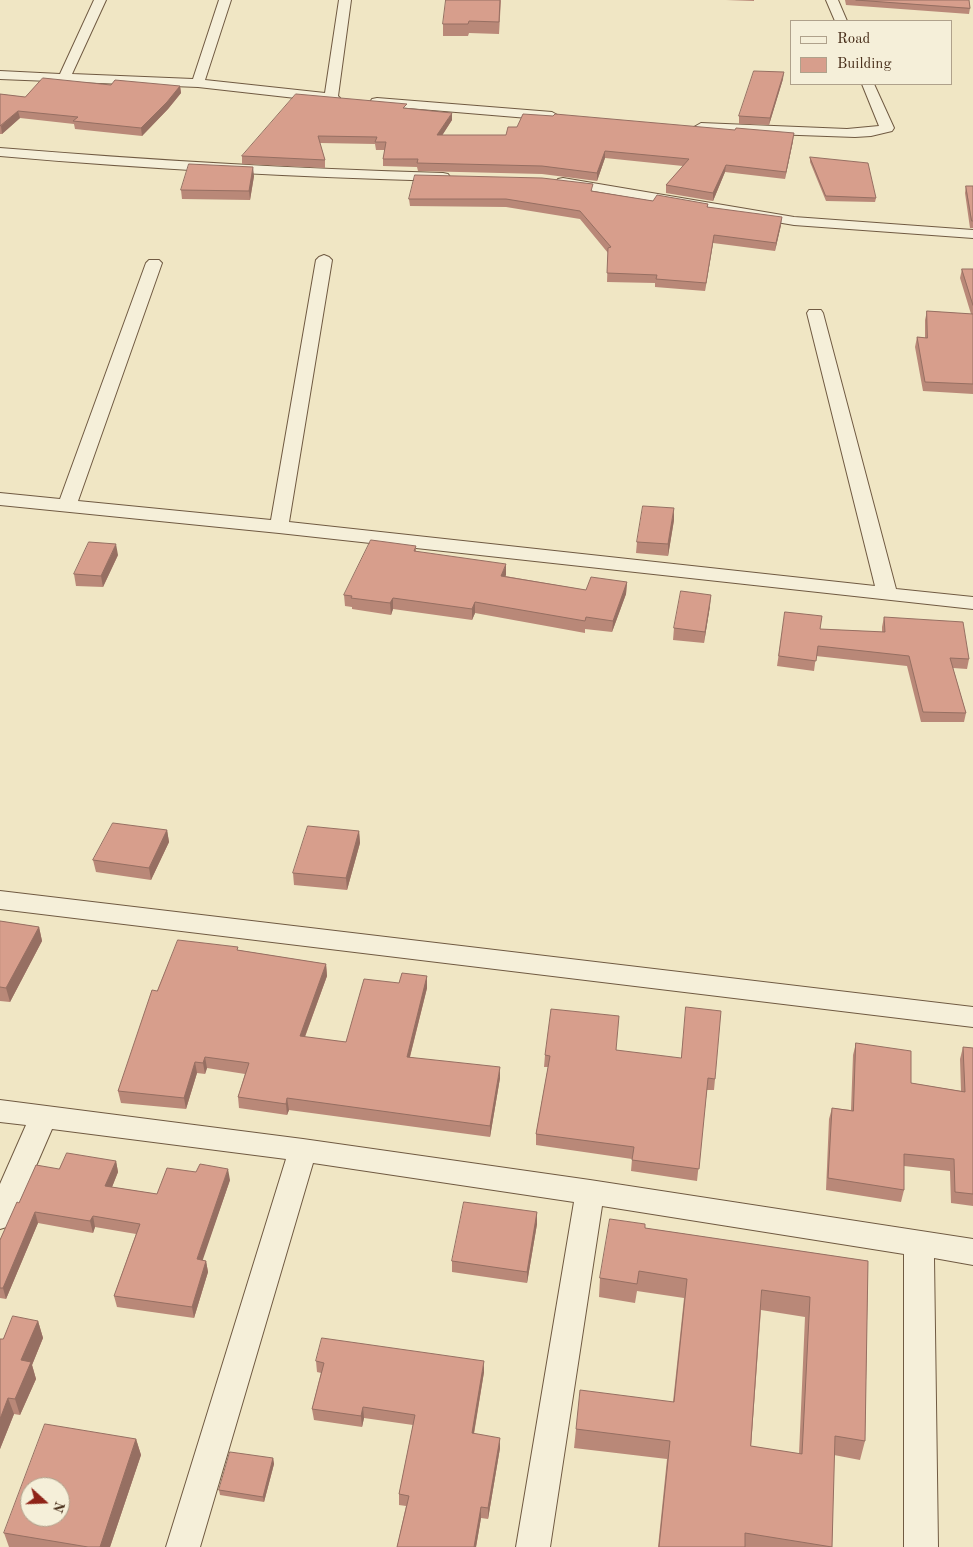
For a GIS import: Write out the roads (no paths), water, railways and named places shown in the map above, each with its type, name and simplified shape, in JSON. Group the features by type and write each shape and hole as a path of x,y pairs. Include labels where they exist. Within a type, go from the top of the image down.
{"street":[{"path":"64,78 100,0"},
{"path":"198,83 225,0"},
{"path":"331,98 345,0"},
{"path":"832,0 841,20"},
{"path":"0,76 198,83 331,98 564,117"},
{"path":"687,126 753,131 849,133 879,131 887,128 868,85"},
{"path":"0,152 153,165 325,174 453,177"},
{"path":"551,181 592,186 794,221 973,234"},
{"path":"279,527 324,260"},
{"path":"67,507 154,263"},
{"path":"815,313 887,594"},
{"path":"0,499 279,527 973,603"},
{"path":"0,900 973,1017"},
{"path":"0,1111 303,1150 590,1192 973,1252"},
{"path":"0,1216 43,1117"},
{"path":"183,1547 303,1150"},
{"path":"533,1547 590,1192"},
{"path":"919,1244 920,1547"}]}
